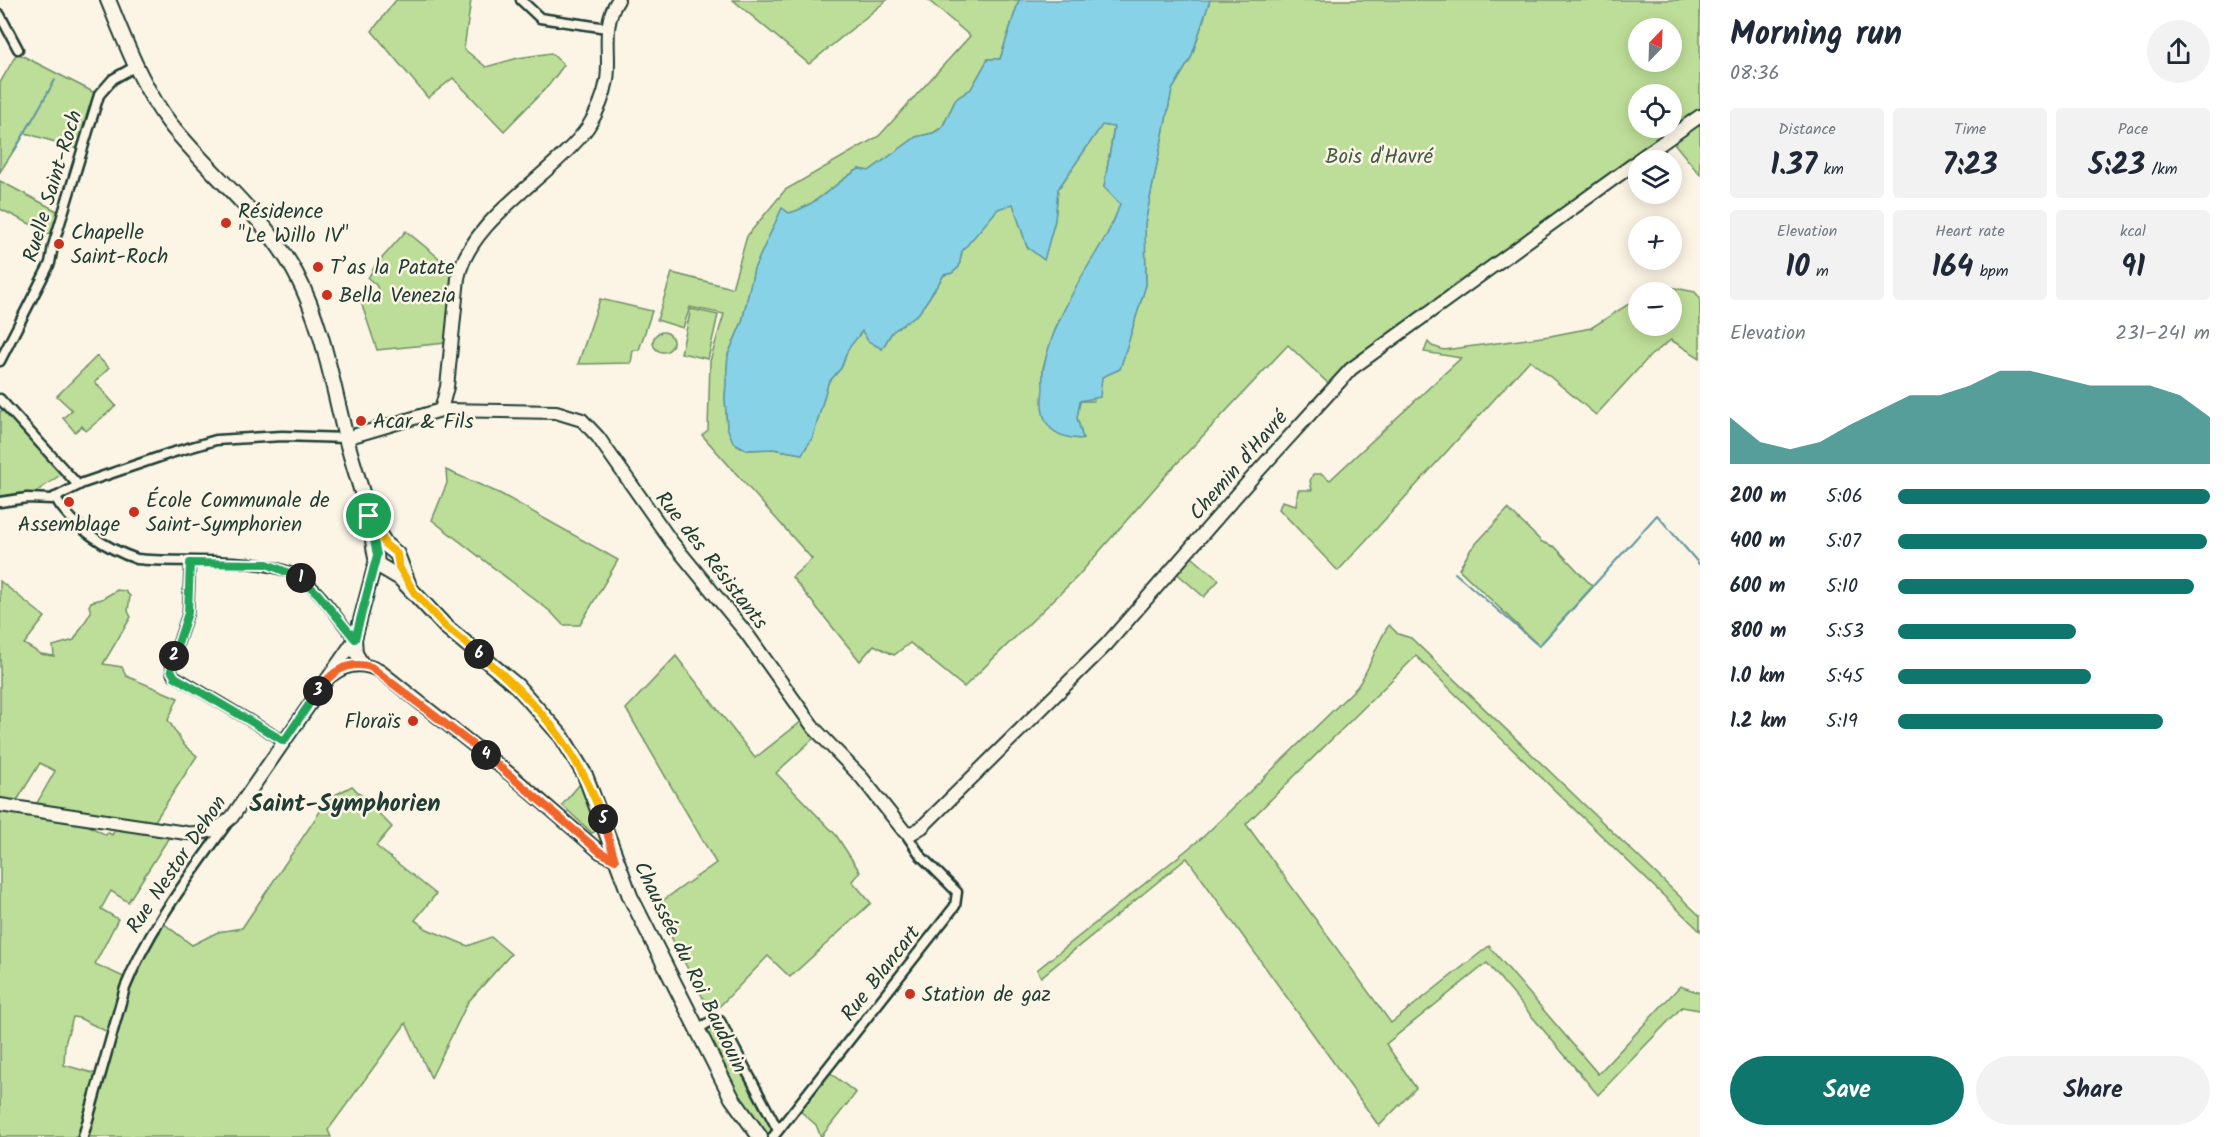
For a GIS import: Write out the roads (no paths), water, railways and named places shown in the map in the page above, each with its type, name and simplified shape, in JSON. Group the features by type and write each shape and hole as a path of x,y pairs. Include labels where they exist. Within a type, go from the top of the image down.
{"main road":[{"name":"Chaussée du Roi Baudouin","path":"108,0 136,66 170,124 262,227 295,271 316,320 346,438 369,516 386,560 399,567 414,592 445,626 530,699 562,737 585,775 630,896 696,1030 732,1098 760,1137"}],"street":[{"path":"521,0 540,18 607,28"},
{"path":"441,410 447,387 458,278 462,262 504,209 576,140 593,119 607,79 607,28 618,0"},
{"path":"0,15 18,49"},
{"name":"Ruelle Saint-Roch","path":"0,362 50,263 53,246 99,95 113,79 136,66"},
{"name":"Chemin d'Havré","path":"1653,150 1700,116"},
{"name":"Chemin d'Havré","path":"904,831 912,833 922,827 1107,644 1250,480 1351,369 1628,168"},
{"path":"1,403 78,485"},
{"name":"Rue des Résistants","path":"346,438 441,410 556,412 582,420 598,437 671,541 747,634 814,728 862,778 904,831"},
{"path":"0,501 27,498 45,500 78,485 216,440 282,436 346,438"},
{"path":"55,497 82,528 120,553 137,559 190,563 267,564 288,571 304,580 318,594 355,639 356,653 363,665"},
{"name":"Rue Nestor Dehon","path":"83,1137 124,988 133,967 159,920 355,639 372,581 386,560"},
{"path":"190,563 188,613 171,665 172,674 284,741"},
{"path":"331,675 345,666 363,665 387,676 511,775 600,852 615,860"},
{"path":"0,805 194,833 217,829 232,817"},
{"name":"Rue Blancart","path":"775,1134 955,906 957,892 921,856 904,831"},
{"path":"696,1030 713,1020 720,1021 775,1134"}],"water":[{"path":"1019,0 1210,0 1191,58 1172,90 1145,223 1146,285 1120,369 1102,377 1100,397 1080,401 1077,418 1083,439 1062,435 1049,426 1042,411 1043,374 1053,334 1062,314 1106,236 1120,204 1104,187 1114,127 1102,125 1058,189 1055,220 1044,260 1027,247 1013,204 998,209 962,251 959,267 952,273 944,275 919,313 892,332 882,349 868,341 862,331 848,349 841,368 828,383 813,437 802,454 773,449 747,450 733,442 727,427 725,397 728,355 742,322 754,269 782,208 789,213 799,210 817,200 850,174 859,169 869,171 916,137 942,128 956,99 971,89 988,59 1000,59"}],"waterway":[{"path":"15,150 55,80"},
{"path":"1455,573 1539,646 1657,515 1700,565"}],"place":[{"name":"Résidence \"Le Willo IV\"","path":"226,223"},
{"name":"Chapelle Saint-Roch","path":"59,244"},
{"name":"T’as la Patate","path":"318,267"},
{"name":"Bella Venezia","path":"327,295"},
{"name":"Acar & Fils","path":"361,421"},
{"name":"Assemblage","path":"69,502"},
{"name":"École Communale de Saint-Symphorien","path":"134,512"},
{"name":"Floraïs","path":"413,721"},
{"name":"Station de gaz","path":"910,994"}],"district":[{"name":"Saint-Symphorien","path":"345,803"}],"park label":[{"name":"Bois d'Havré","path":"1379,156"}]}
